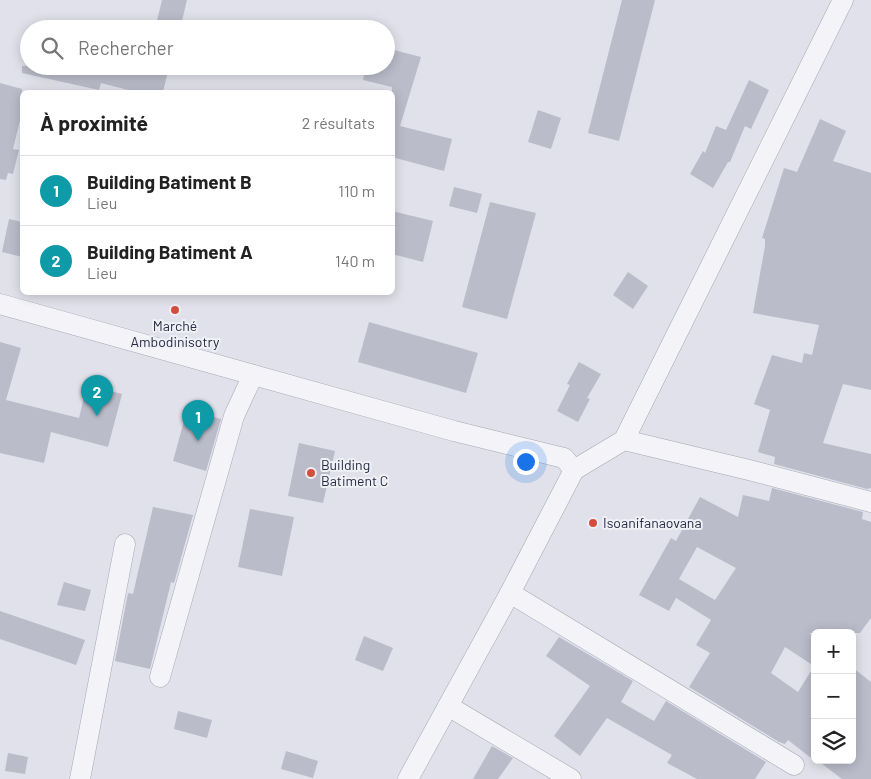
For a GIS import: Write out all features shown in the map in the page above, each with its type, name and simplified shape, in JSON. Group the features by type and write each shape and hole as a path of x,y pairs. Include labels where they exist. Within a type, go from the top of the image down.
{"street":[{"path":"408,779 510,593 574,470 624,440 843,0"},
{"path":"0,304 454,431 564,458 574,470"},
{"path":"160,677 234,416 252,375"},
{"path":"624,440 871,502"},
{"path":"80,779 125,544"},
{"path":"510,593 794,765"},
{"path":"448,706 571,779"}],"building":[{"path":"162,0 187,0 182,20 157,20"},
{"path":"622,0 655,0 619,141 588,133"},
{"path":"395,50 421,57 400,126 452,139 444,171 395,158 395,90 392,90 392,87 363,80 364,75 395,75"},
{"path":"31,75 167,75 163,90 128,90 101,83 99,90"},
{"path":"749,80 769,90 751,129 745,126 730,162 728,162 713,188 690,174 703,151 705,153 716,126 726,130"},
{"path":"0,83 22,90 20,90 20,120 13,149 19,150 13,174 8,173 6,180 0,179"},
{"path":"538,110 561,118 551,149 528,142"},
{"path":"820,119 846,131 833,161 871,173 871,390 843,384 823,443 871,454 871,488 867,489 774,464 775,457 758,452 770,410 754,404 772,355 802,363 804,353 812,355 819,325 753,313 765,246 765,239 762,238 784,168 797,172"},
{"path":"454,187 482,194 477,213 449,206"},
{"path":"490,202 536,213 507,319 462,307"},
{"path":"395,212 433,221 423,262 395,255"},
{"path":"9,219 20,222 20,256 2,252"},
{"path":"628,272 648,286 633,309 613,295"},
{"path":"369,322 478,353 466,393 358,362"},
{"path":"0,342 21,348 6,400 79,418 87,385 122,394 108,447 51,432 44,463 0,453"},
{"path":"579,362 601,374 587,398 590,399 578,422 557,411 570,385 567,384"},
{"path":"187,410 221,419 206,471 173,461"},
{"name":"Building Batiment C","path":"299,443 335,451 323,503 288,496"},
{"path":"772,488 863,512 862,519 871,522 871,618 860,633 856,633 856,629 811,629 811,633 809,633 811,634 811,664 785,647 771,673 798,692 811,671 811,758 788,740 785,744 779,742 689,687 710,653 696,645 711,620 676,598 669,611 639,595 671,538 676,541 700,497 738,517 743,495 769,501","holes":["697,547 736,568 715,600 679,579"]},
{"path":"153,507 193,515 174,583 171,582 150,669 115,661 128,593 133,594"},
{"path":"250,509 294,517 282,576 238,567"},
{"path":"64,582 91,590 85,611 57,605"},
{"path":"0,611 85,640 76,665 0,639"},
{"path":"364,636 393,648 383,671 355,660"},
{"path":"559,637 633,681 621,702 654,721 666,701 766,762 755,779 697,779 667,763 672,755 607,718 580,756 554,736 590,686 546,656"},
{"path":"856,670 871,682 871,779 842,779 822,764 856,764"},
{"path":"178,711 212,720 207,738 174,729"},
{"path":"492,746 513,758 498,779 473,779"},
{"path":"286,751 318,761 313,778 281,769"},
{"path":"8,753 28,757 25,774 5,771"}],"place":[{"name":"Marché Ambodinisotry","path":"175,310"},
{"name":"Building Batiment A","path":"97,416"},
{"name":"Building Batiment B","path":"198,441"},
{"name":"Building Batiment C","path":"311,473"},
{"name":"Isoanifanaovana","path":"593,523"}]}
